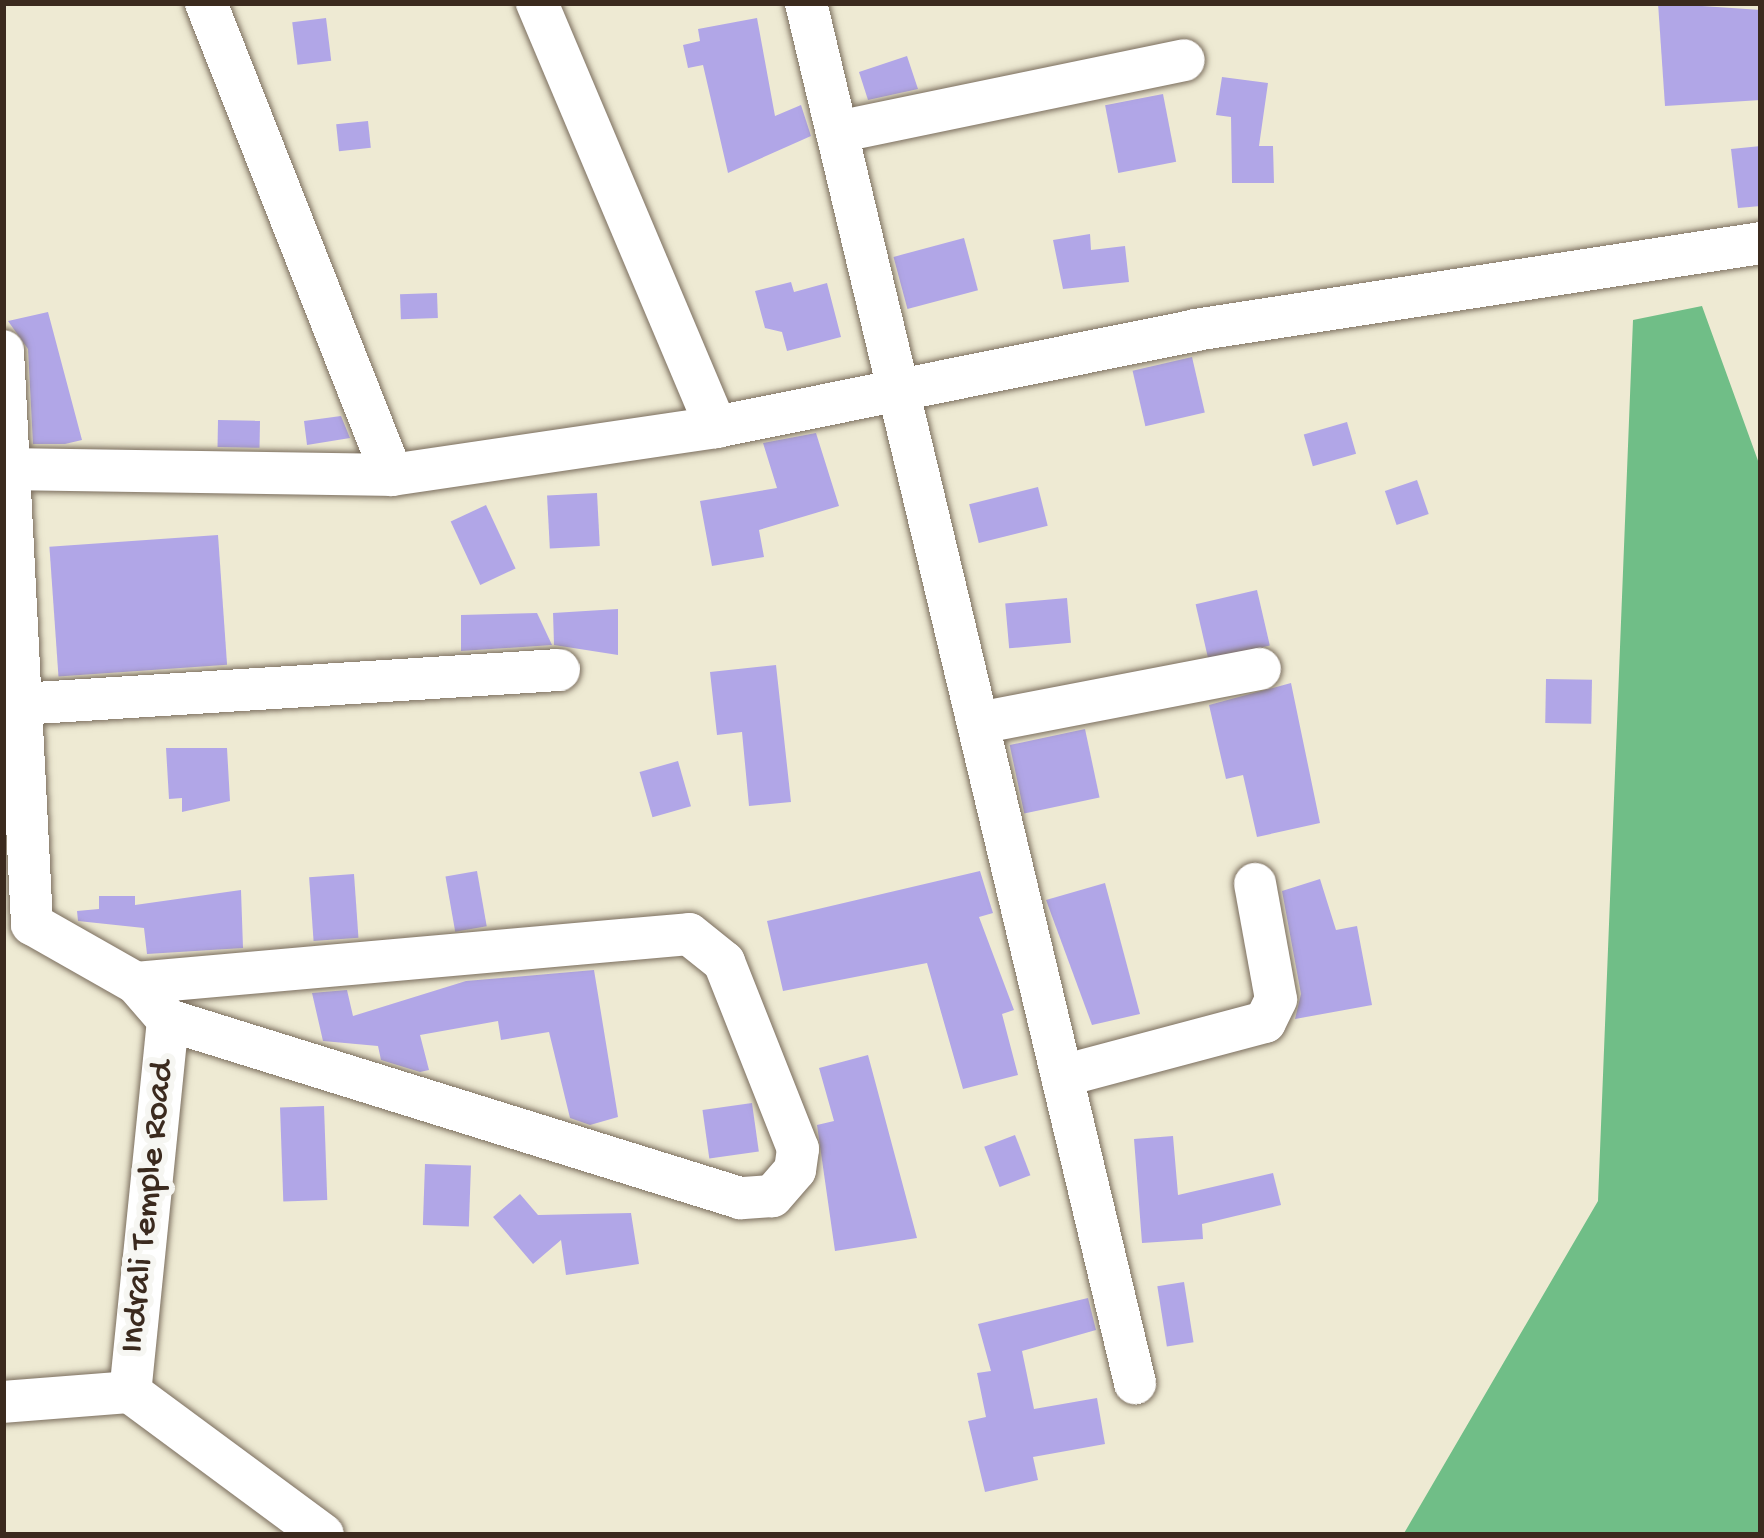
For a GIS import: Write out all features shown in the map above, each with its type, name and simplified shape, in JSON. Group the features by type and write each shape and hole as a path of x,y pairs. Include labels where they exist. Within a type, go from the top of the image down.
{"street":[{"path":"206,3 392,476"},
{"path":"537,3 716,427"},
{"path":"806,3 1135,1383"},
{"path":"837,132 1184,60"},
{"path":"10,469 392,476 716,427 899,384 1761,243"},
{"name":"Indrali Temple Road","path":"3,351 10,469 8,533 20,704 13,775 32,924 136,983 168,1020 130,1392 323,1535"},
{"path":"979,724 1260,669"},
{"path":"20,704 559,670"},
{"path":"1062,1076 1265,1022 1276,999 1255,884"},
{"path":"136,983 689,934 724,962 798,1149 795,1170 772,1196 740,1198 168,1020"},
{"path":"3,1402 130,1392"}],"green space":[{"path":"1702,306 1761,469 1761,1535 1403,1535 1598,1201 1633,320"}],"building":[{"path":"1658,3 1761,10 1761,100 1665,106"},
{"path":"326,18 331,61 297,65 292,22"},
{"path":"757,18 775,116 801,105 811,136 728,173 703,65 688,68 683,45 700,41 698,29"},
{"path":"907,56 918,89 868,100 859,72"},
{"path":"1222,77 1268,83 1259,146 1273,146 1274,183 1232,183 1231,117 1216,115"},
{"path":"1163,94 1176,162 1118,173 1105,105"},
{"path":"368,121 371,148 339,151 336,124"},
{"path":"1761,146 1761,206 1738,208 1731,149"},
{"path":"1090,234 1091,250 1125,246 1129,282 1063,289 1053,240"},
{"path":"964,238 978,290 907,309 893,257"},
{"path":"791,282 794,292 827,283 841,337 787,351 782,332 765,328 755,291"},
{"path":"437,293 438,318 401,319 400,294"},
{"path":"48,312 82,440 65,444 33,444 28,349 8,321"},
{"path":"1192,357 1205,413 1145,426 1133,371"},
{"path":"341,416 350,438 307,445 304,421"},
{"path":"218,420 260,421 260,448 218,447"},
{"path":"1347,422 1356,454 1313,466 1304,434"},
{"path":"816,433 839,506 759,530 764,557 712,566 700,501 777,488 763,443"},
{"path":"1417,480 1429,514 1397,525 1385,491"},
{"path":"1038,487 1048,526 979,543 969,504"},
{"path":"597,493 600,546 550,549 547,496"},
{"path":"486,505 516,568 480,585 451,521"},
{"path":"218,535 227,665 58,676 49,547"},
{"path":"1257,590 1270,646 1208,660 1196,604"},
{"path":"1067,598 1071,643 1009,648 1005,603"},
{"path":"618,609 618,655 554,645 553,613"},
{"path":"537,613 552,645 461,651 461,615"},
{"path":"776,665 791,802 749,806 742,732 717,735 710,672"},
{"path":"1546,679 1592,680 1591,724 1545,723"},
{"path":"1291,683 1320,823 1257,837 1243,775 1226,779 1209,705"},
{"path":"1085,729 1100,797 1024,813 1010,745"},
{"path":"166,748 227,748 230,801 182,812 182,798 169,799"},
{"path":"678,761 691,806 653,817 640,772"},
{"path":"477,871 487,926 455,932 445,877"},
{"path":"980,871 993,913 979,917 1014,1010 1002,1014 1018,1075 963,1089 927,963 783,991 767,921"},
{"path":"354,874 358,938 314,941 309,877"},
{"path":"1320,879 1336,930 1357,926 1372,1005 1295,1019 1301,994 1282,891"},
{"path":"1105,883 1140,1014 1092,1025 1046,900"},
{"path":"241,890 243,948 147,954 144,928 78,921 77,911 99,909 99,896 135,896 135,905"},
{"path":"594,970 618,1117 590,1125 570,1118 549,1032 501,1040 498,1021 420,1035 429,1070 420,1072 381,1060 378,1046 323,1041 312,993 347,990 353,1016 466,981"},
{"path":"868,1055 917,1238 835,1251 817,1125 834,1121 819,1068"},
{"path":"752,1103 759,1152 709,1158 702,1110"},
{"path":"324,1106 327,1200 283,1201 280,1108"},
{"path":"1015,1135 1030,1175 1000,1187 984,1147"},
{"path":"1173,1136 1178,1195 1273,1173 1281,1205 1202,1224 1203,1239 1142,1243 1134,1139"},
{"path":"425,1164 471,1166 469,1227 423,1225"},
{"path":"520,1194 538,1215 631,1213 639,1264 566,1275 561,1240 533,1264 493,1217"},
{"path":"1184,1282 1194,1342 1167,1346 1157,1286"},
{"path":"1088,1298 1096,1330 1022,1351 1034,1409 1097,1398 1105,1444 1033,1457 1038,1480 985,1492 968,1421 986,1417 977,1373 991,1371 978,1324"}]}
